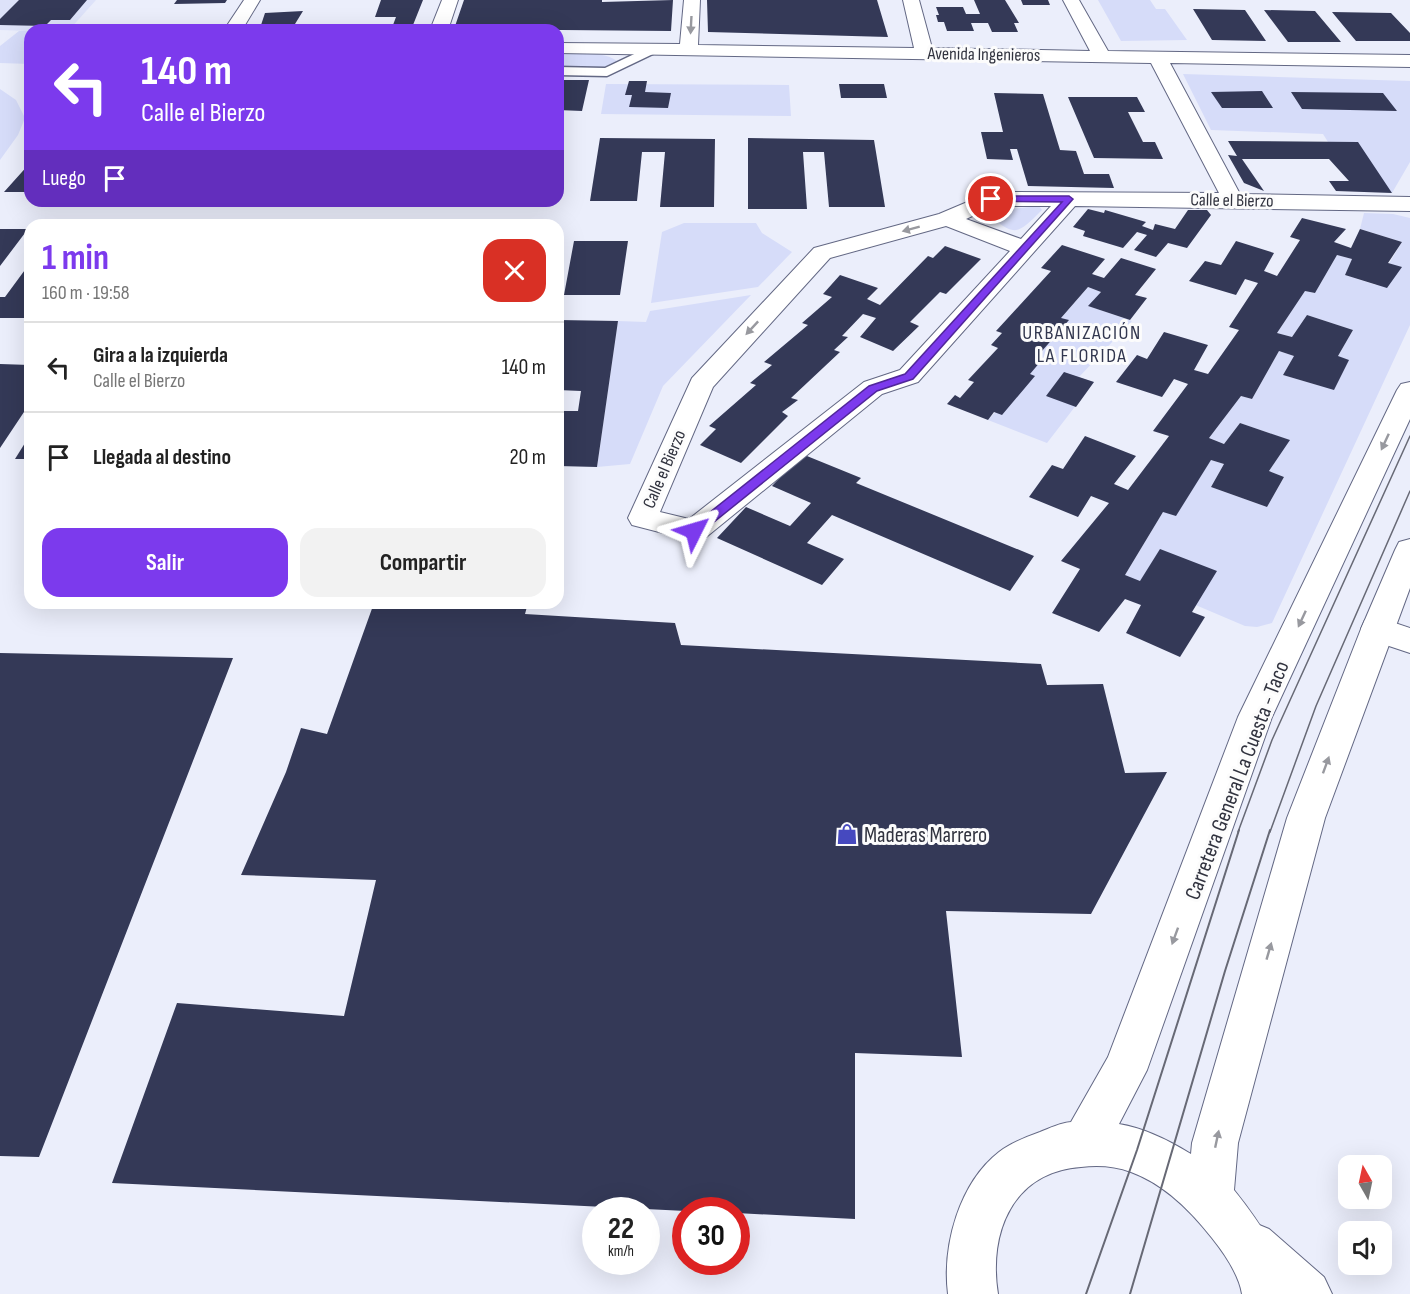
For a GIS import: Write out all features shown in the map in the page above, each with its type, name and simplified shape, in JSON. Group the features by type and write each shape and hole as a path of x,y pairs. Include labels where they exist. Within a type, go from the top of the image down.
{"street":[{"path":"237,24 252,0"},
{"path":"441,24 450,0"},
{"path":"689,51 692,0"},
{"path":"911,0 924,53"},
{"path":"1071,0 1102,56"},
{"name":"Avenida Ingenieros","path":"564,48 1410,61"},
{"path":"1158,58 1233,200"},
{"name":"Calle el Bierzo","path":"1069,199 909,376 873,388 694,531 643,518 701,384 822,254 947,219 991,199 1069,199 1233,200 1405,206"},
{"path":"947,219 1024,248"},
{"name":"Carretera General La Cuesta - Taco","path":"1086,1141 1125,1070 1255,717 1410,390"},
{"path":"1210,1197 1215,1143 1306,818 1393,635 1410,550"},
{"path":"973,1294 970,1280 974,1234 989,1196 1015,1167 1048,1149 1086,1141 1137,1150 1171,1166 1210,1197 1243,1238 1307,1294"},
{"path":"1243,1238 1267,1294"}],"lane":[{"path":"564,71 607,72 651,50"}],"shaded area":[{"path":"0,0 96,0 74,24 24,24 24,31 0,30"},
{"path":"1098,0 1150,0 1156,9 1165,9 1187,40 1121,41"},
{"path":"19,31 24,31 24,64 0,63 0,46"},
{"path":"564,54 604,55 617,61 606,68 564,68"},
{"path":"1183,74 1410,81 1410,162 1392,193 1328,142 1323,134 1211,130"},
{"path":"606,84 789,85 791,116 601,114"},
{"path":"0,89 16,100 24,120 18,135 0,160"},
{"path":"1039,206 1042,210 1033,219 1020,229 1014,230 1002,225 984,212"},
{"path":"1364,213 1393,214 1410,218 1410,325 1272,623 1257,627 1245,626 1125,575 1163,512 1211,460 1224,464 1211,487 1267,507 1284,477 1269,471 1289,440 1240,423 1224,444 1209,438 1241,396 1252,399 1279,351 1294,356 1283,375 1321,386 1353,330 1307,315 1292,337 1277,333 1305,291 1315,293 1337,255 1352,259 1345,275 1376,285 1402,242 1360,229"},
{"path":"684,223 756,223 762,233 792,252 758,287 651,303 662,232"},
{"path":"1088,287 1101,292 1089,306 1132,321 1079,377 1094,382 1047,443 988,420 1030,374 1035,359 1061,318"},
{"path":"751,295 663,386 630,464 597,467 618,321 646,322 650,311"}],"building":[{"path":"19,0 87,0 70,20 51,20 47,24 24,26 0,25 0,19"},
{"path":"177,0 227,0 225,3 174,4"},
{"path":"381,0 423,0 413,24 393,24 396,17 375,17"},
{"path":"464,0 602,0 602,2 673,0 671,31 564,30 564,24 456,24"},
{"path":"707,0 877,0 888,37 708,32"},
{"path":"974,0 1005,0 1019,23 1014,23 1018,32 992,32 988,23 971,23 974,31 947,31 944,22 938,22 936,15 939,15 936,7 963,7 966,14 980,14"},
{"path":"1021,0 1048,0 1050,5 1023,5"},
{"path":"1193,9 1245,10 1266,41 1212,40"},
{"path":"1264,10 1315,11 1341,42 1288,42"},
{"path":"303,11 295,24 261,24 265,13"},
{"path":"1332,12 1391,13 1410,33 1410,41 1356,41"},
{"path":"564,80 589,80 582,111 564,110"},
{"path":"629,81 647,81 645,92 671,93 668,108 629,107 632,95 625,95"},
{"path":"839,84 884,84 887,98 841,98"},
{"path":"1262,91 1273,108 1222,108 1211,92"},
{"path":"1291,92 1383,93 1397,111 1302,109"},
{"path":"994,93 1043,94 1060,150 1076,151 1084,174 1109,174 1114,188 1028,186 1017,149 1010,149 1013,160 987,159 981,132 1003,132"},
{"path":"1068,97 1137,97 1145,112 1128,112 1143,142 1155,142 1163,159 1094,158"},
{"path":"600,138 715,139 714,207 660,207 665,152 642,152 637,201 590,201"},
{"path":"748,138 874,140 885,207 829,207 824,152 803,152 807,209 748,209"},
{"path":"1228,141 1358,142 1392,193 1336,191 1329,181 1349,181 1329,159 1242,159 1264,191 1244,183 1228,155 1237,156"},
{"path":"24,170 24,192 4,192"},
{"path":"1088,209 1104,213 1105,210 1146,222 1142,226 1153,230 1155,224 1175,229 1188,210 1207,210 1211,215 1187,248 1168,243 1156,257 1134,250 1147,235 1137,232 1123,248 1083,236 1085,231 1073,227"},
{"path":"1302,218 1346,229 1334,242 1351,248 1360,229 1402,242 1388,263 1402,267 1387,288 1345,275 1352,259 1337,255 1315,293 1305,291 1277,333 1292,337 1307,315 1353,330 1338,356 1349,360 1334,390 1283,375 1294,356 1279,351 1252,399 1241,396 1209,438 1224,444 1240,423 1290,440 1269,471 1284,477 1267,507 1211,487 1224,464 1211,460 1176,516 1163,512 1125,575 1140,581 1160,549 1217,571 1192,612 1205,617 1180,657 1126,633 1141,605 1125,599 1099,632 1052,613 1080,569 1061,561 1109,503 1091,496 1078,517 1029,497 1052,465 1063,469 1085,436 1136,456 1114,484 1128,490 1169,436 1153,431 1188,384 1174,379 1162,397 1116,382 1137,355 1147,359 1164,332 1208,345 1194,370 1208,374 1239,330 1229,327 1258,283 1245,279 1236,295 1189,281 1205,261 1221,265 1236,241 1274,253 1264,271 1277,276 1300,240 1290,237"},
{"path":"0,229 24,229 24,234 0,266"},
{"path":"574,241 628,241 620,295 564,295"},
{"path":"1062,245 1105,259 1092,274 1104,278 1121,258 1156,269 1135,295 1147,298 1130,320 1088,306 1101,292 1088,287 1061,318 1069,320 1035,359 1041,361 1030,374 1035,376 1002,415 994,412 988,420 947,404 955,395 960,398 974,382 968,380 998,348 991,345 1002,333 996,331 1051,271 1041,268"},
{"path":"945,246 981,259 946,294 940,292 910,322 919,326 893,351 860,337 876,318 863,314 842,336 848,337 834,350 840,352 791,398 798,400 782,412 788,416 741,463 700,445 716,429 709,426 756,385 750,383 772,365 764,362 808,325 802,323 832,297 823,294 840,275 878,288 867,299 880,305 928,256 933,258"},
{"path":"24,271 24,318 0,318 0,297 5,297"},
{"path":"564,320 618,321 597,467 564,466 564,411 578,411 581,391 564,390"},
{"path":"0,364 24,365 24,412 0,448"},
{"path":"1064,372 1094,382 1076,407 1046,396"},
{"path":"24,445 24,459 15,459"},
{"path":"802,454 861,478 856,483 1034,556 1010,591 832,515 807,543 844,559 822,585 717,538 746,507 790,526 811,503 772,486"},
{"path":"372,609 526,609 525,614 675,623 681,645 1041,664 1047,685 1103,684 1125,773 1167,772 1091,914 946,911 962,1057 855,1053 855,1219 750,1214 750,1197 672,1197 672,1210 660,1210 660,1197 582,1197 582,1206 112,1183 177,1003 344,1016 376,880 241,875 286,772 301,728 327,734"},
{"path":"0,653 233,658 39,1157 0,1156"}],"tram line":[{"path":"1238,832 1272,740 1410,436"},
{"path":"1270,832 1316,706 1410,491"},
{"path":"1086,1294 1137,1150 1239,830"},
{"path":"1130,1294 1225,971 1270,830"}],"place":[{"name":"Maderas Marrero","path":"847,834"}],"district":[{"name":"URBANIZACIÓN LA FLORIDA","path":"1082,344"}],"route":[{"path":"694,531 873,388 909,376 1069,199 991,199"}]}
